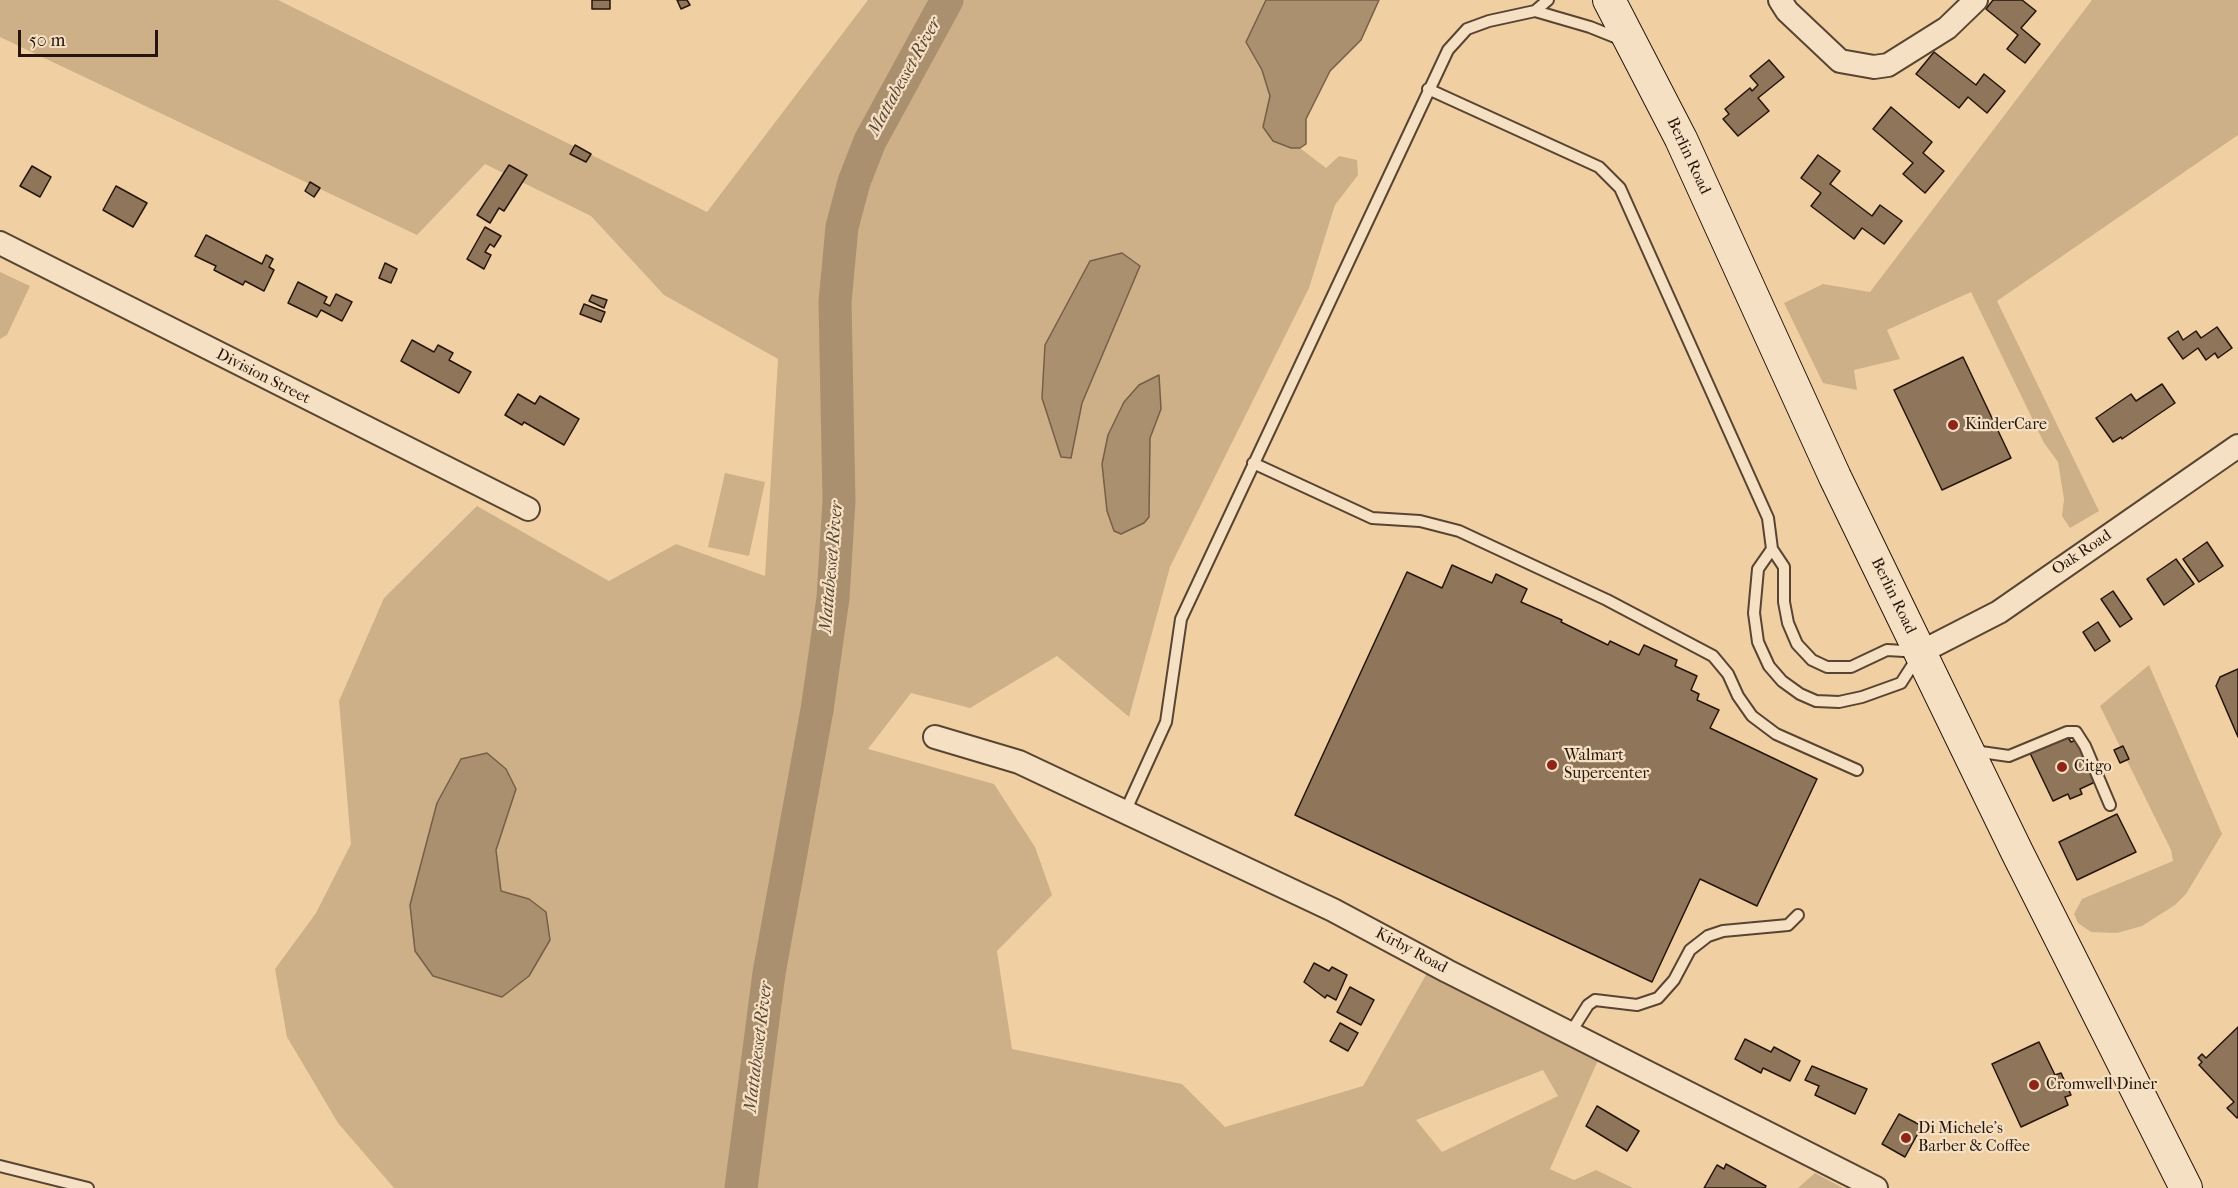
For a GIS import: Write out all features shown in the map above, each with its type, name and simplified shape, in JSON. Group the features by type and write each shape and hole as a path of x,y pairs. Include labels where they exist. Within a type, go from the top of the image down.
{"main road":[{"name":"Berlin Road","path":"1609,0 1685,149 1835,477 2044,907 2186,1188"}],"street":[{"path":"1780,0 1787,11 1840,61 1874,67 1888,65 1947,28 1976,0"},
{"name":"Division Street","path":"0,243 528,509"},
{"name":"Oak Road","path":"1921,652 1999,612 2238,446"},
{"name":"Kirby Road","path":"935,737 1019,762 1332,910 1791,1147 1876,1188"}],"lane":[{"path":"1125,812 1166,722 1182,619 1448,50 1467,29 1489,21 1535,11 1548,0"},
{"path":"1535,11 1590,27 1633,44"},
{"path":"1428,89 1599,167 1620,188 1768,518 1772,549 1784,567 1784,602 1788,623 1797,644 1812,660 1827,667 1851,667 1887,650 1921,652"},
{"path":"1253,463 1372,518 1420,521 1459,531 1607,600 1713,656 1728,674 1738,696 1752,716 1776,734 1857,770"},
{"path":"1772,549 1758,569 1754,613 1758,642 1769,666 1782,681 1800,694 1816,701 1839,702 1862,697 1900,682 1921,652"},
{"path":"1969,750 2009,756 2067,732 2076,732 2085,746 2110,805"},
{"path":"1571,1032 1588,1005 1595,1000 1637,1005 1658,998 1674,980 1690,950 1708,936 1723,931 1788,925 1798,915"},
{"path":"0,1166 88,1188"}],"shaded area":[{"path":"0,0 278,0 707,212 868,0 1266,0 1247,42 1262,70 1270,96 1263,127 1291,148 1300,148 1326,168 1339,156 1357,160 1358,175 1335,205 1309,288 1170,567 1129,717 1057,656 970,708 911,693 868,749 994,784 1035,847 1052,895 997,951 1012,1049 1182,1084 1225,1127 1363,1086 1427,973 1599,1058 1550,1169 1574,1180 1596,1170 1633,1188 394,1188 338,1123 287,1037 275,969 316,913 351,844 339,701 384,598 477,506 609,581 676,544 765,576 778,359 664,295 591,216 485,164 417,235 0,37","holes":["1543,1070 1558,1096 1442,1152 1416,1120"]},
{"path":"1266,0 1379,0 1361,40 1330,71 1306,119 1306,144 1300,148 1291,148 1273,141 1263,127 1270,96 1262,70 1246,42"},
{"path":"2092,0 2238,0 2238,135 1997,301 2099,511 2070,528 2062,516 2064,499 2058,462 2044,443 1971,292 1887,330 1900,359 1854,370 1857,390 1823,383 1784,303 1823,284 1870,292"},
{"path":"1122,253 1140,266 1082,403 1071,458 1061,457 1042,398 1045,345 1090,261"},
{"path":"0,272 30,286 7,335 0,339"},
{"path":"1159,375 1161,409 1150,438 1149,517 1144,523 1121,534 1114,531 1107,511 1102,464 1108,435 1124,402 1139,385"},
{"path":"725,473 765,482 749,556 708,547"},
{"path":"2149,665 2222,834 2186,894 2175,905 2142,926 2117,933 2091,932 2078,923 2074,914 2082,899 2173,861 2171,850 2100,706"},
{"path":"487,753 506,769 516,789 496,850 501,891 529,899 546,912 550,940 529,976 502,997 433,976 415,951 410,905 437,803 461,759"},
{"path":"1815,1173 1843,1188 1798,1188"}],"building":[{"path":"592,0 610,0 610,9 592,9"},
{"path":"677,0 687,0 690,5 681,9"},
{"path":"1993,0 2022,0 2036,11 2021,28 2040,44 2025,63 2007,49 2018,35 1986,9"},
{"path":"1934,52 1976,85 1984,74 2005,91 1987,113 1968,97 1959,108 1916,74"},
{"path":"1769,60 1784,77 1758,98 1769,111 1738,136 1723,119 1729,114 1725,109 1750,88 1752,91 1758,85 1750,76"},
{"path":"1891,107 1932,142 1923,153 1944,171 1925,193 1903,174 1913,163 1873,129"},
{"path":"575,145 591,154 586,162 570,154"},
{"path":"1818,155 1840,171 1830,184 1872,216 1880,205 1902,221 1884,244 1862,228 1854,239 1811,206 1821,193 1801,178"},
{"path":"509,165 527,175 504,211 499,208 490,223 477,215"},
{"path":"32,166 51,177 40,197 20,186"},
{"path":"310,182 320,188 314,197 305,191"},
{"path":"116,186 147,203 133,227 103,210"},
{"path":"485,227 501,236 494,247 490,244 485,252 491,255 484,269 467,259"},
{"path":"206,235 262,264 266,255 273,259 269,267 274,270 264,291 245,281 243,285 214,270 216,266 195,256"},
{"path":"385,263 397,269 391,283 379,278"},
{"path":"298,282 327,297 324,303 330,306 336,294 352,302 342,321 321,310 317,317 288,303"},
{"path":"592,295 607,300 604,308 589,301"},
{"path":"584,304 605,312 601,322 580,314"},
{"path":"2217,327 2232,348 2218,358 2215,353 2206,360 2198,348 2183,359 2168,338 2178,331 2183,340 2196,331 2201,338"},
{"path":"412,340 434,352 438,345 453,353 449,360 471,372 459,393 401,361"},
{"name":"KinderCare","path":"1963,357 2011,458 1942,490 1894,390"},
{"path":"2162,384 2175,403 2122,439 2121,437 2113,442 2096,418 2131,394 2136,401"},
{"path":"518,394 535,404 540,396 579,419 564,445 524,422 522,425 505,415"},
{"path":"2207,542 2223,566 2199,582 2183,559"},
{"path":"2176,559 2194,584 2164,605 2147,579"},
{"name":"Walmart Supercenter","path":"1452,565 1492,583 1496,574 1527,589 1521,602 1562,620 1561,622 1608,645 1610,641 1639,655 1644,645 1677,660 1675,666 1697,676 1691,690 1699,694 1697,700 1719,710 1710,728 1817,779 1757,906 1700,879 1652,982 1295,815 1407,572 1442,588"},
{"path":"2113,591 2132,619 2120,627 2101,599"},
{"path":"2098,622 2110,641 2095,651 2083,632"},
{"path":"2238,669 2238,737 2216,686 2220,677"},
{"name":"Citgo","path":"2067,736 2071,742 2076,740 2095,782 2080,789 2082,794 2070,799 2068,794 2053,801 2030,753"},
{"path":"2123,746 2129,759 2120,763 2114,750"},
{"name":"Citgo","path":"2117,814 2136,852 2077,880 2059,842"},
{"path":"1314,963 1329,971 1332,967 1347,975 1336,1000 1327,995 1325,998 1304,982"},
{"path":"1350,987 1374,1000 1361,1025 1337,1012"},
{"path":"1340,1023 1358,1033 1348,1051 1330,1041"},
{"path":"2238,1027 2237,1118 2227,1108 2234,1102 2199,1065 2202,1062 2198,1058 2202,1054 2206,1058"},
{"path":"1745,1039 1771,1052 1774,1047 1800,1061 1790,1081 1763,1068 1761,1073 1735,1059"},
{"name":"Cromwell Diner","path":"2039,1042 2055,1075 2061,1073 2071,1095 2065,1097 2068,1105 2021,1127 1992,1064"},
{"path":"1812,1066 1867,1089 1855,1114 1815,1095 1819,1086 1805,1080"},
{"path":"1597,1106 1639,1131 1627,1151 1586,1126"},
{"path":"1899,1114 1922,1126 1905,1157 1882,1144"},
{"path":"1726,1164 1766,1186 1765,1188 1704,1188 1717,1165 1724,1169"}],"waterway":[{"name":"Mattabesset River","path":"741,1188 769,973 817,710 833,598 839,501 835,302 842,227 854,182 870,141 947,0"}],"place":[{"name":"KinderCare","path":"1953,425"},
{"name":"Walmart Supercenter","path":"1552,765"},
{"name":"Citgo","path":"2062,767"},
{"name":"Cromwell Diner","path":"2034,1085"},
{"name":"Di Michele's Barber & Coffee","path":"1906,1138"}]}
